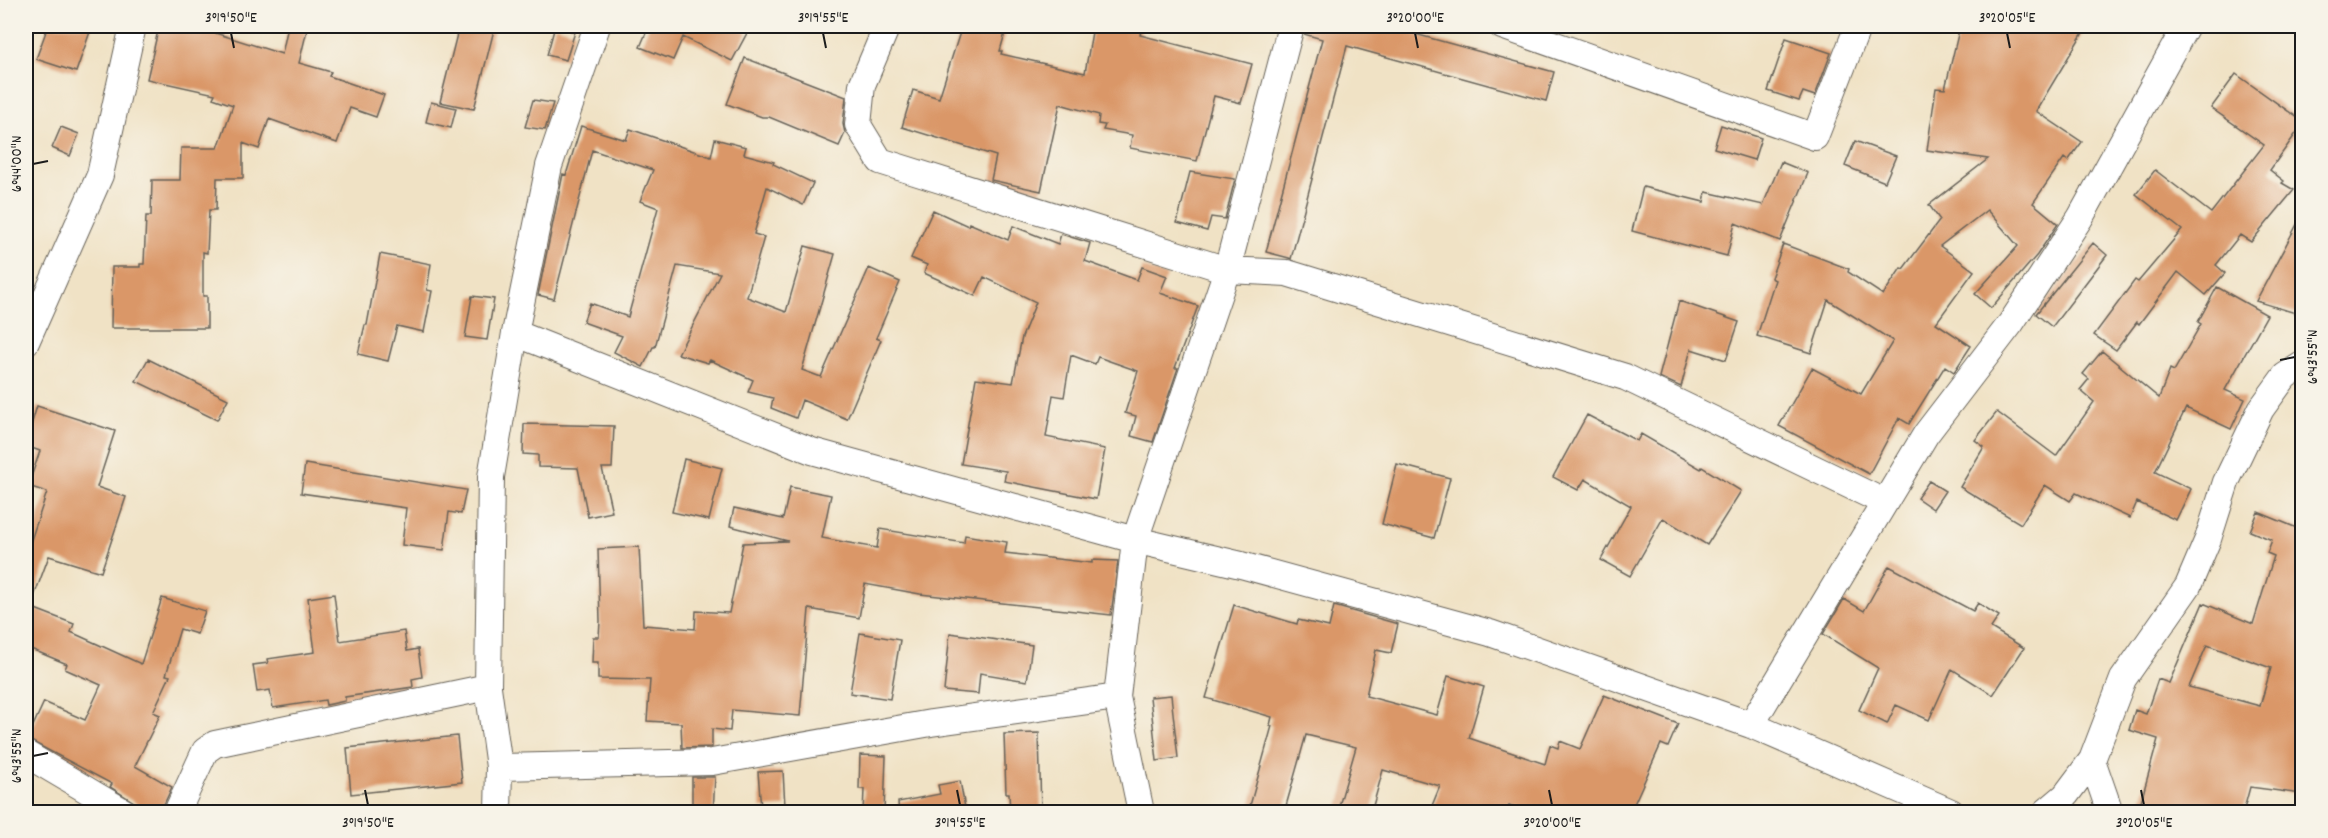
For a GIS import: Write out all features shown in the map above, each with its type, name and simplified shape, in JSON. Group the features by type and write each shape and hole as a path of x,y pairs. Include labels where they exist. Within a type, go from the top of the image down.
{"street":[{"path":"26,342 100,175 133,26"},
{"path":"498,813 499,767 488,687 492,477 515,333 549,166 597,26"},
{"path":"887,26 862,85 858,125 880,161 1227,270 1287,273 1625,377 1884,502"},
{"path":"1141,813 1117,697 1135,540 1227,270 1291,26"},
{"path":"1502,26 1815,137 1858,26"},
{"path":"1751,725 1926,434 2011,323 2080,218 2186,26"},
{"path":"515,333 812,451 1135,540 1241,565 1490,633 1751,725 1951,813"},
{"path":"2046,813 2065,796 2092,760 2123,679 2188,586 2208,539 2226,482 2261,409 2285,376 2302,365"},
{"path":"177,813 205,751 215,744 488,687"},
{"path":"499,767 712,762 931,723 1117,697"},
{"path":"26,754 124,813"},
{"path":"2092,760 2110,813"}],"building":[{"path":"48,26 92,26 76,72 36,59"},
{"path":"159,26 193,26 282,54 288,26 308,26 299,63 331,72 329,76 384,95 376,117 350,108 337,143 269,119 259,149 243,143 243,178 217,178 216,210 209,210 207,253 203,252 203,296 207,296 207,328 111,328 112,267 140,267 140,264 144,264 146,216 151,216 152,180 180,180 181,148 218,148 233,105 213,98 215,94 147,79"},
{"path":"459,26 495,26 474,109 440,102"},
{"path":"555,26 575,32 566,60 547,55"},
{"path":"649,26 732,26 747,33 732,61 683,37 673,60 640,47"},
{"path":"962,26 1007,26 1001,54 1085,73 1093,26 1113,26 1141,31 1140,35 1252,64 1241,103 1214,96 1197,161 1130,148 1132,135 1103,130 1105,125 1098,124 1099,115 1060,104 1041,191 991,180 996,156 902,127 913,90 939,98"},
{"path":"1306,26 1386,26 1554,72 1546,101 1347,46 1291,259 1266,252 1322,39 1304,34"},
{"path":"1960,26 2087,26 2036,111 2082,142 2068,161 2064,158 2033,203 2058,224 2037,255 1991,308 1975,294 2018,246 1987,210 1940,246 1974,271 1936,323 1971,346 1954,372 1945,366 1909,424 1899,418 1869,474 1779,426 1812,368 1861,394 1893,341 1828,300 1811,353 1757,336 1775,280 1771,278 1783,244 1849,269 1848,272 1883,295 1901,268 1903,269 1940,220 1929,205 1988,159 1927,150 1936,88 1945,89"},
{"path":"1786,38 1831,53 1815,96 1803,92 1799,101 1768,91"},
{"path":"745,58 846,97 843,124 845,133 839,146 769,117 762,117 727,104"},
{"path":"2236,74 2302,121 2302,125 2270,170 2284,181 2282,183 2294,190 2251,242 2240,235 2216,265 2225,273 2206,295 2178,272 2139,324 2137,322 2116,350 2094,335 2135,280 2138,282 2182,230 2136,194 2155,170 2211,213 2264,145 2211,108"},
{"path":"533,100 553,103 545,130 525,127"},
{"path":"431,102 456,108 451,128 426,122"},
{"path":"1721,125 1761,138 1754,160 1714,148"},
{"path":"581,126 626,140 630,129 711,157 715,139 746,147 744,154 774,162 773,164 813,183 803,205 767,187 754,234 764,237 747,297 786,312 805,246 835,254 802,370 821,377 869,268 900,282 876,338 881,340 847,419 802,400 796,418 771,408 773,398 748,392 753,380 710,360 708,363 678,354 720,273 677,266 655,347 643,367 614,352 622,336 583,322 590,303 628,317 658,208 640,201 653,170 592,150 554,299 538,295 563,174 566,175"},
{"path":"61,127 79,134 70,156 52,148"},
{"path":"1855,141 1896,156 1885,182 1845,166"},
{"path":"1781,162 1808,173 1780,241 1735,223 1727,256 1632,231 1643,187 1704,202 1706,192 1763,205"},
{"path":"1190,172 1235,179 1225,219 1211,217 1207,231 1177,223"},
{"path":"933,210 968,226 969,223 1008,240 1013,226 1058,244 1061,234 1090,243 1085,261 1137,280 1142,267 1167,276 1160,293 1198,306 1175,368 1178,368 1153,442 1131,436 1136,416 1125,413 1138,371 1098,357 1095,364 1071,355 1064,397 1053,395 1046,437 1105,449 1096,499 1004,481 1006,471 961,464 976,378 1013,383 1022,337 1036,302 984,277 975,296 924,273 927,265 911,258"},
{"path":"2302,215 2302,315 2256,301"},
{"path":"2093,243 2107,255 2052,327 2036,314"},
{"path":"380,254 431,264 427,290 432,291 424,332 397,326 388,361 358,354 365,325 367,325"},
{"path":"2217,287 2267,315 2225,390 2245,399 2231,429 2186,408 2155,472 2191,489 2176,520 2137,502 2130,518 2076,493 2070,501 2045,485 2021,524 1960,487 1984,447 1975,440 1997,412 2056,456 2094,402 2080,390 2089,379 2083,374 2102,351 2159,398 2170,369 2174,371 2201,324 2198,322"},
{"path":"472,296 494,299 487,340 465,337"},
{"path":"1679,301 1739,322 1726,360 1691,349 1681,387 1659,377"},
{"path":"148,359 228,399 217,420 136,381"},
{"path":"37,406 115,431 97,487 126,497 101,572 49,556 30,607 74,624 71,632 141,664 162,598 205,611 197,634 180,629 166,675 170,676 153,712 160,715 135,766 172,787 160,813 151,813 110,787 112,784 27,739 44,702 85,720 101,685 65,669 67,664 26,647 26,555 47,492 28,486 40,451 26,446"},
{"path":"1587,415 1637,441 1641,434 1741,491 1707,545 1663,518 1630,576 1601,560 1631,506 1585,479 1578,490 1553,477"},
{"path":"524,424 614,426 612,468 602,468 612,512 588,517 578,468 538,467 538,455 523,454"},
{"path":"684,459 722,468 709,520 672,512"},
{"path":"305,464 466,490 461,514 449,512 444,550 402,545 406,508 301,493"},
{"path":"1397,464 1450,478 1434,538 1382,524"},
{"path":"1929,481 1945,491 1933,509 1917,498"},
{"path":"790,487 831,495 822,538 877,548 880,529 964,543 965,535 1007,542 1005,553 1092,563 1092,560 1118,561 1111,615 920,594 865,584 859,618 809,609 800,716 732,710 730,731 712,729 712,747 682,748 681,723 647,721 650,680 598,679 598,663 592,663 593,637 599,637 600,621 598,549 639,547 643,625 695,629 696,611 729,613 743,543 788,541 730,526 734,508 783,519"},
{"path":"2258,512 2302,530 2302,794 2250,787 2243,813 2152,813 2153,809 2140,805 2158,739 2129,730 2135,710 2146,714 2158,679 2169,683 2203,603 2253,624 2274,556 2267,553 2272,540 2250,531","holes":["2207,645 2271,668 2260,706 2189,687"]},
{"path":"1889,566 1973,611 1978,603 1999,616 1991,628 2024,648 1993,695 1952,669 1929,720 1896,705 1887,724 1859,710 1878,668 1823,634 1844,599 1864,611"},
{"path":"334,594 340,641 404,631 407,651 418,649 422,677 412,679 413,687 345,697 345,701 326,705 325,700 273,708 270,690 257,692 253,665 268,663 267,659 315,652 308,598"},
{"path":"1234,605 1297,624 1298,620 1329,627 1334,606 1398,624 1391,653 1376,650 1366,696 1437,715 1448,676 1484,687 1469,738 1545,764 1550,745 1558,748 1560,741 1580,749 1604,695 1678,724 1668,747 1661,744 1630,813 1533,813 1509,805 1507,813 1429,813 1440,786 1383,770 1371,813 1337,813 1356,747 1306,735 1284,813 1248,813 1272,726 1270,725 1272,717 1206,698"},
{"path":"860,633 900,640 890,699 850,693"},
{"path":"950,633 1032,645 1027,681 980,673 978,694 944,691"},
{"path":"1171,695 1178,758 1157,761 1150,697"},
{"path":"1039,733 1041,813 1010,813 1009,793 1006,793 1004,734"},
{"path":"457,736 462,782 351,794 347,748"},
{"path":"860,755 886,756 884,813 863,813 864,789 859,789"},
{"path":"783,771 785,807 761,808 758,772"},
{"path":"692,777 715,777 713,813 692,813"},
{"path":"960,781 966,813 899,813 898,802 940,794 938,785"}]}
